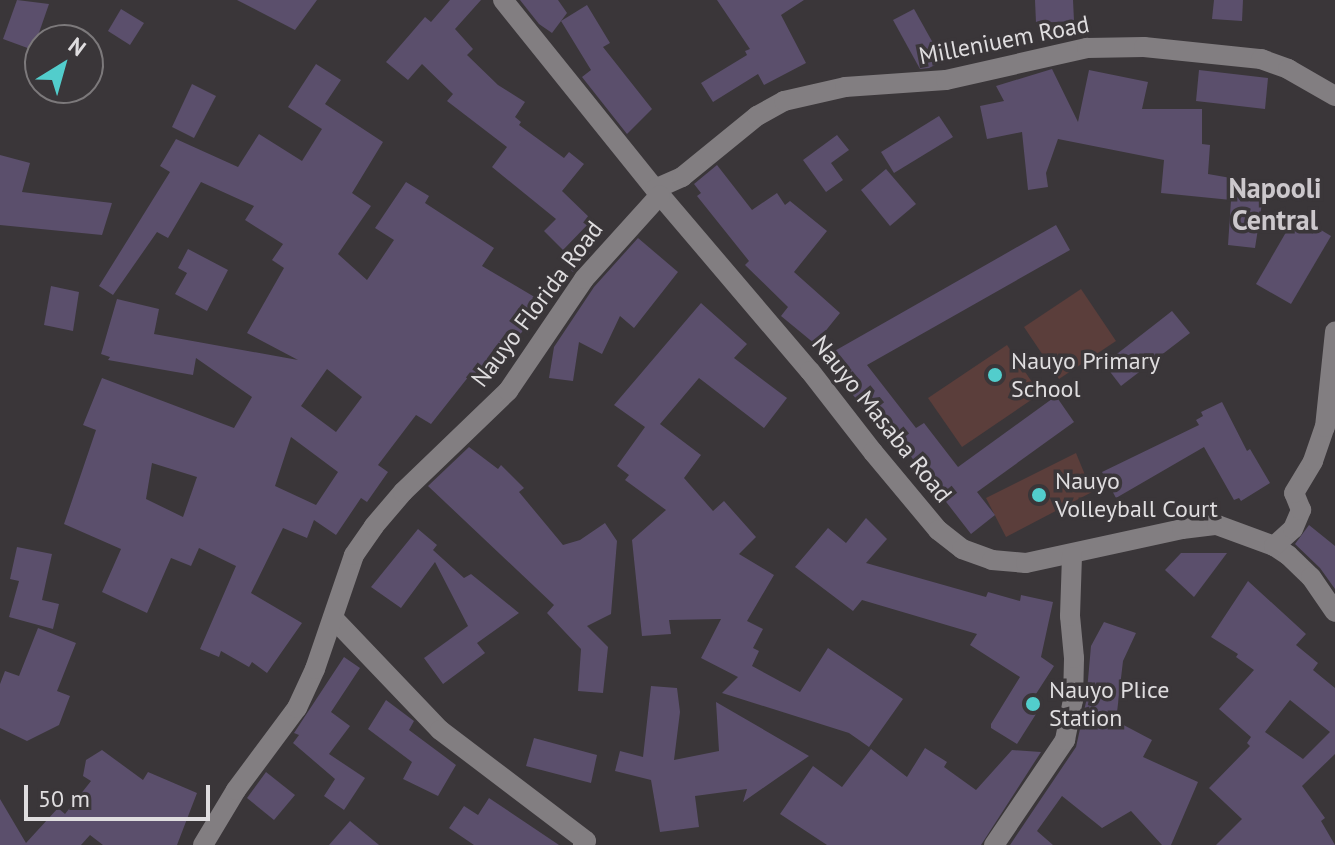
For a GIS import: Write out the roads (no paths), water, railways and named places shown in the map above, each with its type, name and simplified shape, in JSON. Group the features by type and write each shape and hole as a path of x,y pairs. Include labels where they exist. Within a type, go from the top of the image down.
{"street":[{"name":"Nauyo Masaba Road","path":"503,0 657,192 810,371 938,530 962,549 992,560 1026,563 1072,556 1182,529 1217,525 1274,546 1311,577 1335,612"},
{"name":"Milleniuem Road","path":"657,192 682,177 757,116 784,101 845,87 946,80 1087,48 1144,47 1261,59 1288,69 1335,96"},
{"name":"Nauyo Florida Road","path":"203,845 236,790 297,708 354,555 374,526 410,485 508,391 584,279 657,192"},
{"path":"1274,546 1293,529 1301,510 1294,493 1313,461 1325,427 1335,332"},
{"path":"994,845 1065,740 1073,700 1074,658 1070,616 1072,556"},
{"path":"333,618 440,730 584,843"}],"place":[{"name":"Nauyo Primary School","path":"995,375"},
{"name":"Nauyo Volleyball Court","path":"1039,495"},
{"name":"Nauyo Plice Station","path":"1033,704"}],"district":[{"name":"Napooli Central","path":"1275,204"}]}
